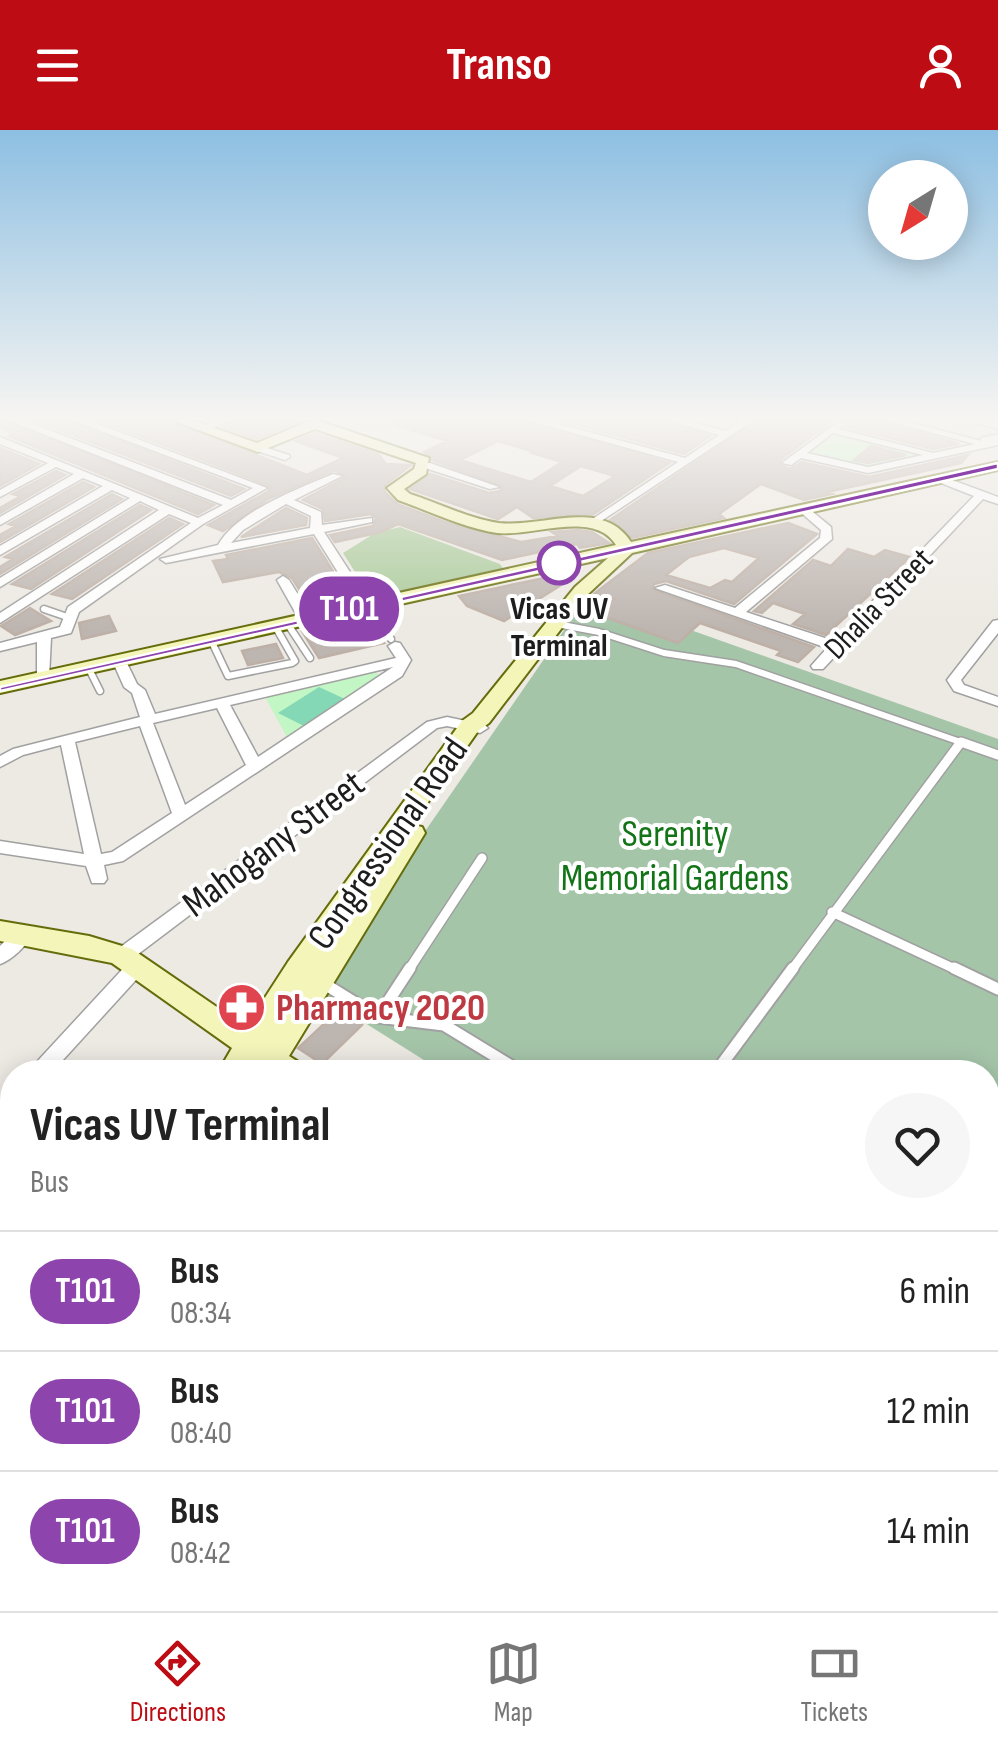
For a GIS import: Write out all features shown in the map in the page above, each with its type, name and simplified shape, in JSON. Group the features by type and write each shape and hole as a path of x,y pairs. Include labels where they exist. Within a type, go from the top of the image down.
{"main road":[{"path":"397,489 498,528 594,522 617,533 627,549"},
{"path":"0,686 41,670 88,667 896,489"},
{"name":"Congressional Road","path":"270,1060 298,970 477,724 591,580 627,549"},
{"path":"556,563 591,580"},
{"name":"Congressional Road","path":"271,1060 477,724"},
{"path":"12,933 130,960 265,1060"}],"street":[{"path":"0,522 57,489"},
{"path":"0,551 106,489"},
{"path":"119,489 199,522"},
{"path":"192,489 230,504"},
{"path":"0,646 66,630 73,610 199,522 260,489"},
{"path":"224,547 228,535 309,489"},
{"path":"594,522 644,489"},
{"path":"964,489 998,501"},
{"name":"Dhalia Street","path":"818,666 980,496"},
{"path":"0,583 139,497"},
{"path":"286,500 317,514 316,528 366,606"},
{"path":"0,619 168,509"},
{"path":"737,614 828,536 823,524 804,510"},
{"path":"166,559 368,520"},
{"path":"284,580 289,623"},
{"path":"661,588 836,647"},
{"path":"998,624 954,680 954,685 998,702"},
{"path":"41,670 44,637"},
{"path":"0,762 18,752 221,703 397,648 398,672 96,870 0,847"},
{"path":"120,660 131,687 127,692 138,718 145,721 181,816"},
{"path":"221,703 256,768"},
{"name":"Mahogany Street","path":"50,1060 130,960 432,724 477,724"},
{"path":"67,739 96,870"},
{"path":"0,957 12,933"}],"lane":[{"path":"366,606 397,648"},
{"path":"44,610 70,618"},
{"path":"289,623 310,658"},
{"path":"211,640 226,675 252,671 296,661 289,623"},
{"path":"557,624 599,632 664,653 736,664 998,755"},
{"path":"88,667 100,691"},
{"path":"725,1060 961,742"},
{"path":"378,1017 482,858"},
{"path":"832,912 998,989"},
{"path":"320,981 378,1017 444,1024 502,1060"}],"green space":[{"path":"400,527 500,564 506,573 374,602 343,553 375,533"},
{"name":"Serenity Memorial Gardens","path":"589,594 998,739 998,1060 424,1060 322,996 410,853"},
{"path":"374,671 382,677 288,739 265,697"},
{"path":"319,687 345,699 304,726 278,713"}],"building":[{"path":"22,489 41,489 0,513 0,508 21,496 13,494"},
{"path":"70,489 90,489 0,542 0,535 16,526 9,524"},
{"path":"138,489 175,489 214,505 198,514"},
{"path":"213,489 244,489 231,496"},
{"path":"269,489 291,489 268,499 223,531 208,525"},
{"path":"323,489 384,489 397,504 445,522 521,542 558,536 552,532 578,530 592,532 609,543 580,548 577,544 502,560 398,524 381,532 335,542 330,535 373,526 376,518 371,514 325,521 323,509 303,500"},
{"path":"410,489 560,489 583,496 594,489 630,489 592,515 533,518 517,507 498,519"},
{"path":"656,489 754,489 719,514 724,518 632,538 610,520"},
{"path":"775,489 840,489 827,492 832,494 804,500"},
{"path":"112,494 122,499 0,574 0,567 13,559 5,557"},
{"path":"140,505 151,510 31,589 12,584"},
{"path":"286,508 307,518 306,525 241,537"},
{"path":"169,518 183,524 72,599 52,594"},
{"path":"788,523 817,534 734,604 666,581 654,584 652,589 814,647 798,662 777,655 781,651 700,623 678,643 596,614 614,599 595,593 648,553","holes":["724,548 759,558 732,582 725,580 710,588 666,575 689,557"]},
{"path":"312,538 346,592 306,600 292,578 279,572 223,582 213,561 228,559 226,555"},
{"path":"848,549 874,557 885,550 910,557 826,635 793,624 805,614 773,603 762,613 754,611 813,560 831,566"},
{"path":"544,578 561,585 504,621 467,606 459,596"},
{"path":"30,608 51,621 15,635 1,626"},
{"path":"109,616 116,631 82,639 79,623"},
{"path":"365,617 384,643 319,658 302,631"},
{"path":"276,644 283,658 248,665 242,651"},
{"path":"339,1010 362,1025 326,1060 316,1060 298,1048"}],"bus line":[{"name":"T101","path":"0,687 896,489"}],"place":[{"name":"Vicas UV Terminal","path":"559,563"},
{"name":"Pharmacy 2020","path":"241,1007"}]}
